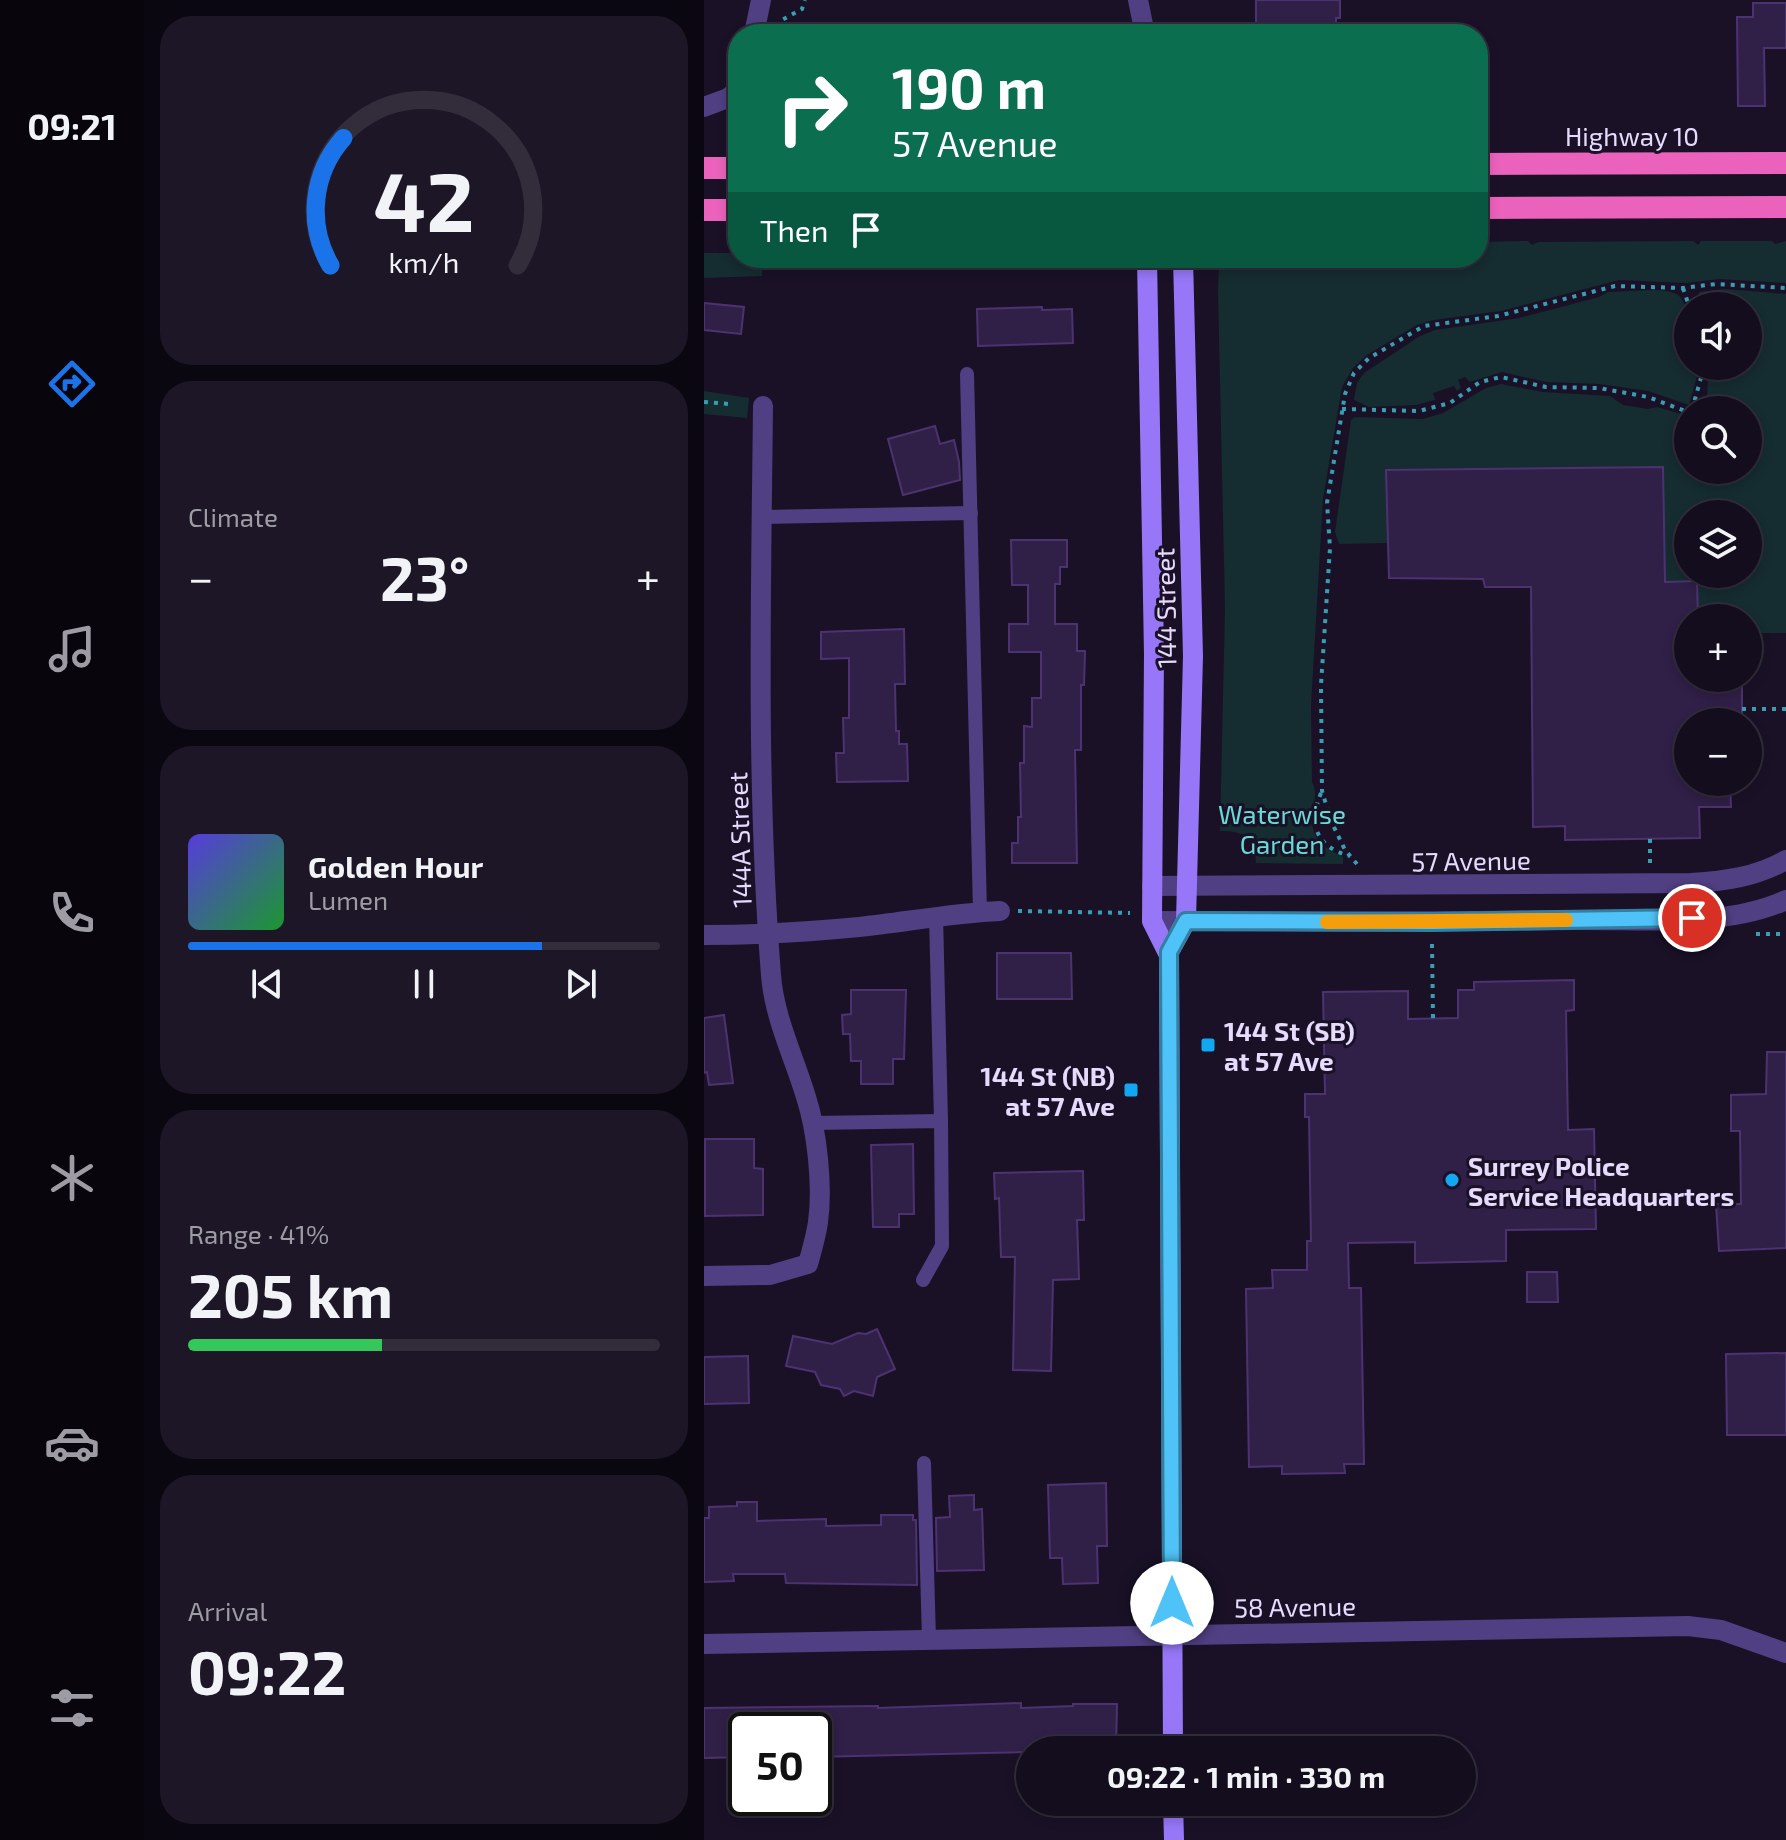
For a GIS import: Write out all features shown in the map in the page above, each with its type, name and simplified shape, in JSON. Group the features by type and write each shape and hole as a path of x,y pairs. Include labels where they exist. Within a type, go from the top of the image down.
{"highway":[{"name":"Highway 10","path":"1488,164 1786,163"},
{"path":"704,168 728,168"},
{"path":"1488,208 1786,207"},
{"path":"704,210 728,210"}],"main road":[{"name":"144 Street","path":"1147,268 1154,654 1152,921 1169,952 1173,1736"},
{"name":"144 Street","path":"1169,952 1186,921 1193,656 1183,268"},
{"path":"1173,1816 1174,1840"}],"street":[{"path":"756,24 761,0"},
{"path":"1138,0 1143,24"},
{"path":"704,107 728,98"},
{"name":"144A Street","path":"704,1276 770,1275 808,1264 818,1221 817,1149 813,1123 786,1041 775,995 768,935 761,685 763,406"},
{"name":"57 Avenue","path":"1152,886 1691,883 1727,881 1754,875 1786,860"},
{"path":"1152,921 1432,922 1692,918 1754,911 1786,900"},
{"path":"704,935 768,935 990,911"},
{"name":"58 Avenue","path":"704,1644 1688,1626 1721,1630 1786,1653"}],"lane":[{"path":"967,374 990,911"},
{"path":"762,517 971,513"},
{"path":"923,1280 942,1246 936,915"},
{"path":"813,1123 941,1121"},
{"path":"924,1463 929,1639"}],"path":[{"path":"781,24 782,20 802,9 805,0"},
{"path":"1366,869 1350,856 1331,821 1322,791 1321,685 1330,548 1327,503 1345,394 1354,373 1369,358 1424,326 1498,316 1615,286 1683,288 1716,284 1786,288"},
{"path":"1683,288 1684,292"},
{"path":"1342,409 1419,411 1450,403 1480,382 1501,377 1546,387 1599,388 1648,397 1674,406"},
{"path":"704,402 729,404"},
{"path":"1762,709 1786,709"},
{"path":"1322,791 1316,805 1319,839 1326,846 1350,856"},
{"path":"1650,838 1650,865"},
{"path":"990,911 1126,913"},
{"path":"1432,944 1433,1018"}],"green space":[{"name":"Waterwise Garden","path":"1528,241 1532,245 1538,242 1693,241 1698,245 1701,241 1772,241 1775,244 1786,241 1786,283 1719,279 1687,283 1619,280 1501,311 1417,325 1367,355 1353,368 1342,387 1323,499 1311,706 1312,782 1315,789 1312,825 1321,844 1343,857 1343,864 1256,863 1254,847 1247,838 1236,832 1220,831 1225,608 1219,269 1488,268 1488,242"},
{"path":"704,253 728,253 728,268 762,268 762,276 704,278"},
{"path":"1725,289 1762,292 1699,292"},
{"path":"1657,290 1674,293 1674,380 1696,380 1692,396 1674,396 1674,400 1648,391 1599,384 1546,382 1502,372 1470,382 1465,377 1458,380 1461,388 1457,391 1454,386 1433,393 1435,400 1416,405 1369,407 1354,400 1357,383 1364,373 1420,336 1435,330 1519,318 1608,292"},
{"path":"1762,292 1786,294 1786,633 1762,633 1762,604 1698,604 1697,588 1762,588 1762,500 1674,500 1674,582 1665,582 1662,467 1387,470 1388,543 1339,544 1335,532 1351,420 1354,417 1423,419 1443,413 1486,388 1501,384 1543,392 1610,396 1623,405 1648,409 1657,407 1674,412 1674,484 1762,484 1762,396 1707,396 1708,380 1762,380"},
{"path":"704,391 749,398 747,418 704,414"}],"building":[{"path":"1256,0 1340,0 1340,18 1336,18 1336,24 1256,24"},
{"path":"1753,3 1786,3 1786,48 1764,48 1765,106 1738,106 1737,17 1753,17"},
{"path":"704,303 744,307 741,334 704,330"},
{"path":"1042,307 1042,310 1072,309 1073,343 978,346 977,309"},
{"path":"935,426 940,444 954,440 960,480 903,495 888,439"},
{"path":"1663,467 1665,582 1674,582 1674,588 1697,588 1698,604 1674,604 1674,692 1742,692 1742,708 1674,708 1674,796 1731,796 1731,807 1699,807 1700,838 1565,840 1565,826 1533,827 1531,587 1485,587 1483,579 1389,578 1386,470"},
{"path":"1011,540 1067,540 1067,567 1060,567 1060,584 1055,584 1055,624 1077,624 1077,651 1085,651 1084,685 1081,685 1081,750 1075,750 1077,863 1012,863 1012,843 1018,843 1018,817 1021,817 1020,763 1024,763 1024,726 1032,727 1032,698 1041,698 1041,652 1009,652 1009,624 1028,624 1028,585 1012,585"},
{"path":"904,629 905,684 895,684 896,731 899,731 899,744 907,744 908,781 837,782 836,753 844,753 843,718 849,718 849,658 821,659 821,632"},
{"path":"997,953 1071,953 1072,999 997,999"},
{"name":"Surrey Police Service Headquarters","path":"1574,980 1574,1010 1566,1011 1568,1130 1594,1129 1596,1229 1506,1230 1506,1261 1415,1263 1415,1242 1348,1243 1349,1288 1361,1288 1364,1464 1344,1464 1345,1473 1282,1474 1282,1466 1249,1467 1246,1289 1273,1288 1272,1270 1307,1270 1307,1241 1311,1241 1309,1117 1305,1117 1305,1094 1325,1094 1323,992 1408,991 1408,1019 1458,1018 1458,990 1474,990 1474,982"},
{"path":"851,990 906,990 904,1059 893,1059 893,1084 861,1084 861,1061 851,1061 850,1034 843,1034 842,1015 851,1014"},
{"path":"724,1015 733,1083 709,1085 707,1072 704,1073 704,1018"},
{"path":"1767,1052 1786,1052 1786,1248 1719,1251 1716,1204 1741,1204 1740,1131 1731,1131 1731,1095 1766,1094"},
{"path":"705,1139 754,1139 754,1168 763,1169 763,1215 705,1216"},
{"path":"913,1144 914,1214 899,1214 899,1227 873,1227 871,1145"},
{"path":"1083,1171 1084,1220 1077,1220 1079,1279 1053,1280 1051,1371 1013,1370 1015,1257 1001,1257 999,1198 995,1199 994,1173"},
{"path":"1527,1272 1557,1272 1558,1302 1527,1302"},
{"path":"877,1329 895,1369 877,1377 873,1396 854,1391 844,1396 840,1389 821,1385 815,1372 786,1366 793,1336 832,1344"},
{"path":"1786,1353 1786,1435 1727,1435 1726,1354"},
{"path":"748,1356 749,1403 704,1404 704,1357"},
{"path":"1106,1483 1107,1546 1097,1546 1098,1583 1063,1584 1062,1558 1050,1558 1048,1485"},
{"path":"974,1495 974,1510 982,1509 984,1570 937,1571 936,1518 950,1517 949,1496"},
{"path":"737,1502 757,1502 757,1521 826,1519 826,1526 881,1525 881,1515 913,1515 913,1520 916,1520 917,1585 786,1583 785,1574 733,1574 734,1581 704,1582 704,1518 709,1518 709,1507 737,1506"},
{"path":"1021,1703 1021,1708 1117,1704 1116,1736 1016,1736 1016,1752 832,1757 832,1712 728,1712 728,1757 704,1758 704,1708 878,1708"}],"slow traffic":[{"path":"1327,922 1566,920"}],"place":[{"name":"144 St (SB) at 57 Ave","path":"1208,1045"},
{"name":"144 St (NB) at 57 Ave","path":"1131,1090"},
{"name":"Surrey Police Service Headquarters","path":"1452,1180"}],"route":[{"path":"1172,1603 1169,952 1186,921 1432,922 1692,918"}]}
